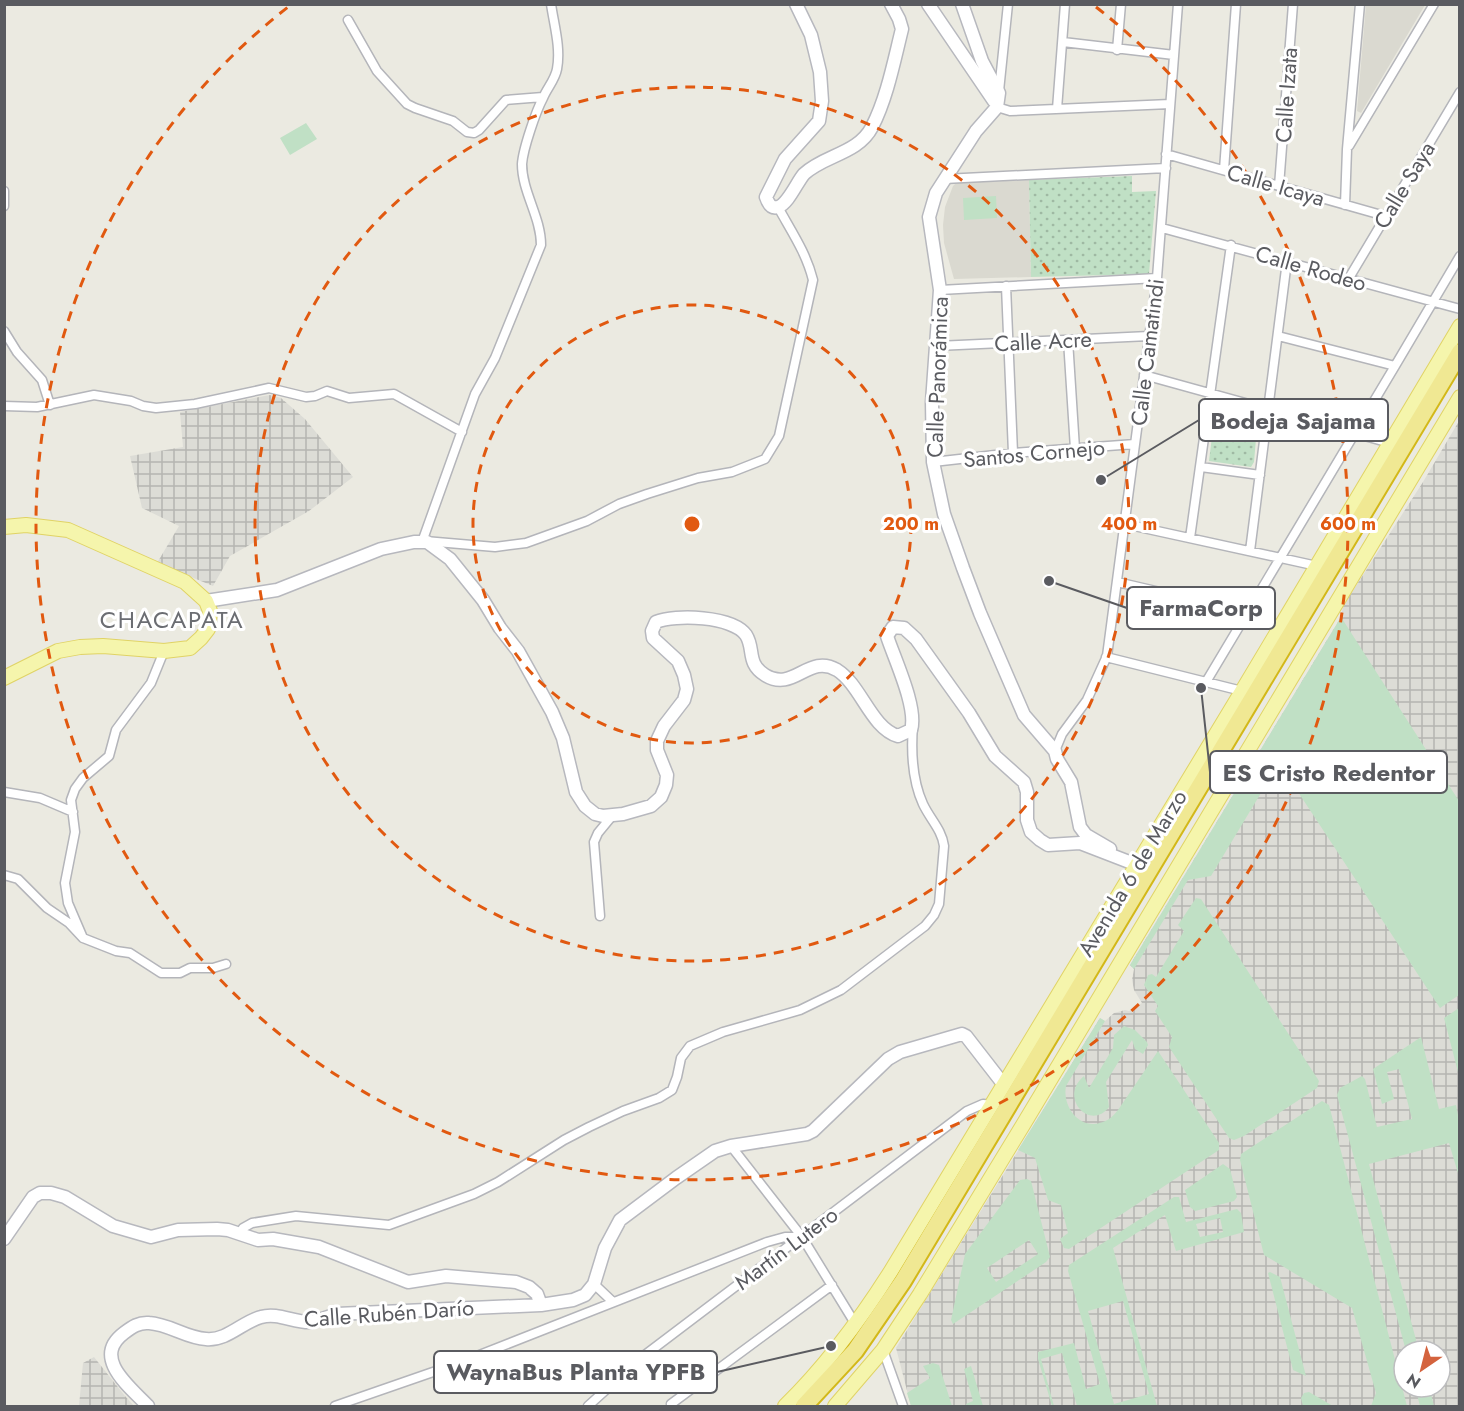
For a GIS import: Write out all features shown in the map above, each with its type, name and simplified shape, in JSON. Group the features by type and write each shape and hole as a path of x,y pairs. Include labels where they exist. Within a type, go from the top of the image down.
{"highway":[{"name":"Avenida 6 de Marzo","path":"804,1407 855,1351 903,1281 1460,352"},
{"name":"Avenida 6 de Marzo","path":"816,1407 863,1353 909,1286 1460,372"}],"main road":[{"name":"Avenida 6 de Marzo","path":"785,1407 811,1380 856,1324 1137,866 1460,326"},
{"name":"Avenida 6 de Marzo","path":"835,1407 883,1350 1023,1125 1460,397"},
{"path":"4,527 26,525 68,530 185,582 206,601 210,611 208,629 190,648 164,651 103,646 80,647 58,651 4,678"}],"street":[{"path":"424,542 475,394 495,358 541,245 541,235 528,195 522,161 543,98 557,70 558,52 551,4"},
{"path":"796,4 811,35 820,72 822,101 819,121 785,159 766,197 768,203 778,207 784,203 804,175 854,146 871,128 886,87 902,29 891,4"},
{"path":"928,4 997,107 1010,111 1170,104"},
{"path":"962,4 982,61 999,93"},
{"path":"997,107 1008,4"},
{"path":"1057,109 1065,4"},
{"path":"1117,50 1121,4"},
{"name":"Calle Camatindi","path":"1055,751 1062,734 1087,700 1106,657 1157,278 1178,4"},
{"path":"1224,170 1236,4"},
{"name":"Calle Izata","path":"1279,186 1293,4"},
{"path":"1345,205 1347,149 1360,4"},
{"path":"1347,149 1434,4"},
{"path":"348,20 377,71 407,104 453,121 467,132 479,130 506,100 543,98"},
{"path":"1063,42 1174,55"},
{"name":"Calle Saya","path":"1348,278 1460,92"},
{"name":"Calle Panorámica","path":"997,107 976,131 944,179 936,193 929,217 940,290 932,402 933,462 944,514 980,613 1024,715 1055,751"},
{"name":"Calle Icaya","path":"1166,154 1385,216"},
{"path":"944,179 1166,168"},
{"path":"4,191 4,206"},
{"path":"206,601 251,592 277,590 381,549 414,542 438,541 495,547 526,543 587,521 619,504 647,494 698,478 732,471 765,459 779,436 813,280 809,262 800,243 778,207"},
{"name":"Calle Rodeo","path":"1161,228 1231,245 1460,309"},
{"path":"1190,538 1231,245"},
{"path":"1206,682 1460,256"},
{"path":"1250,551 1287,261"},
{"path":"940,290 1157,278"},
{"path":"1006,286 1013,453"},
{"path":"4,331 17,351 42,380 50,405"},
{"name":"Calle Acre","path":"937,346 1149,336"},
{"path":"1278,336 1395,366"},
{"path":"1068,340 1075,449"},
{"path":"1144,375 1390,443"},
{"path":"4,406 37,407 94,395 131,400 143,406 156,408 204,402 269,388 306,397 327,391 350,398 394,394 462,432"},
{"name":"Santos Cornejo","path":"933,462 1013,453 1135,444"},
{"path":"1201,467 1260,475"},
{"path":"1125,524 1317,566"},
{"path":"424,542 450,559 483,600 500,628 518,651 552,712 563,738 573,784 585,806 595,814 612,816 651,806 661,797 666,785 667,775 657,750 657,741 664,726 684,700 687,689 678,661 653,638 652,631 656,622 665,618 696,617 728,624 742,630 748,638 750,656 756,668 779,681 790,680 808,668 819,665 829,666 839,672 856,690 885,729 892,734 898,736 906,733 911,730 913,723"},
{"path":"1117,582 1246,612"},
{"path":"239,1233 252,1223 296,1216 389,1225 474,1194 498,1182 564,1140 672,1090 678,1077 681,1058 690,1046 699,1040 808,1007 841,990 930,921 939,904 943,838 923,805 917,786 911,750 913,723 907,694 887,636 892,627 904,628 916,639 969,713 995,756 1024,782 1027,792 1027,820 1031,832 1048,845 1080,843 1137,866"},
{"path":"83,938 68,903 65,883 75,832 71,800 83,778 108,759 116,730 151,683 164,651"},
{"path":"1106,657 1242,691"},
{"path":"1055,751 1057,759 1071,782 1080,827 1086,835 1137,866"},
{"path":"4,792 40,798 73,812"},
{"path":"600,916 594,842 598,833 612,816"},
{"path":"4,875 18,879 47,908 69,923 83,938 116,951 130,953 161,973 180,973 190,968 213,968 226,964"},
{"path":"613,1302 594,1284 605,1248 620,1220 715,1151 731,1146 807,1134 813,1131 888,1059 900,1052 962,1034 966,1036 1004,1085"},
{"name":"Martín Lutero","path":"588,1407 641,1358 968,1111 983,1104 992,1105"},
{"path":"731,1146 801,1237 856,1324"},
{"path":"4,1239 33,1197 40,1193 51,1193 65,1197 113,1226 137,1234 151,1237 178,1230 228,1230 258,1240 273,1239 319,1247 408,1282 446,1276 516,1282 529,1287 537,1294 541,1305"},
{"path":"335,1407 459,1363 767,1242 785,1237 801,1237"},
{"name":"Calle Rubén Darío","path":"148,1407 117,1373 112,1365 111,1357 111,1350 119,1336 141,1323 161,1325 207,1340 221,1337 260,1317 311,1322 337,1314 385,1310 541,1305 573,1300 585,1295 594,1284"},
{"path":"671,1404 832,1285"},
{"path":"883,1350 903,1407"}],"shaded area":[{"path":"1366,5 1425,5 1361,113 1357,111"},
{"path":"1029,180 1031,277 954,279 944,243 943,225 945,207 953,186 956,183"},
{"path":"270,395 281,398 305,419 353,477 309,511 230,556 213,586 157,563 179,526 142,508 130,456 183,447 180,412"},
{"path":"1459,421 1459,1406 911,1406 896,1348 1100,1018 1105,1021 1114,1013 1129,1011 1142,1003 1134,990 1132,980 1134,969 1130,965 1341,617 1343,606 1423,482"},
{"path":"94,1357 134,1406 79,1406 83,1363"}],"green space":[{"path":"306,123 317,139 290,155 280,138"},
{"path":"1132,176 1132,192 1156,191 1149,274 1031,277 1029,180"},
{"path":"996,196 997,218 964,220 963,198"},
{"path":"1217,403 1258,416 1254,462 1251,467 1209,461"},
{"path":"1341,617 1459,801 1459,995 1440,1008 1279,763 1211,876 1188,880 1134,969 1130,965"},
{"path":"1196,898 1201,899 1319,1081 1317,1088 1244,1136 1234,1140 1229,1138 1169,1047 1172,1037 1155,1011 1158,1006 1144,985 1148,975 1152,974 1156,977 1184,931 1178,925"},
{"path":"1459,1008 1459,1076 1444,1018"},
{"path":"1100,1018 1105,1021 1066,1086 1067,1102 1074,1115 1087,1123 1095,1124 1109,1119 1118,1110 1158,1051 1219,1143 1219,1150 1069,1249 1064,1248 1060,1239 1068,1233 1061,1205 1048,1200 1035,1158 1018,1150"},
{"path":"1124,1026 1135,1030 1148,1045 1143,1054 1135,1049 1132,1040 1106,1082 1109,1107 1101,1114 1093,1116 1086,1114 1075,1102 1074,1093 1077,1084 1084,1076 1089,1088 1113,1048 1114,1035"},
{"path":"1421,1037 1439,1109 1456,1105 1459,1120 1460,1180 1449,1143 1369,1164 1416,1339 1403,1339 1337,1095 1340,1088 1362,1076 1365,1079 1377,1127 1412,1119 1399,1069 1387,1072 1394,1099 1382,1104 1373,1069"},
{"path":"1322,1101 1329,1105 1392,1348 1392,1399 1405,1399 1407,1406 1371,1406 1376,1393 1352,1308 1264,1255 1240,1160 1241,1154"},
{"path":"1223,1164 1230,1169 1237,1197 1234,1201 1195,1211 1190,1207 1185,1190"},
{"path":"1020,1180 1031,1181 1050,1257 1046,1262 953,1324 951,1320 965,1254","holes":["1029,1240 1038,1254 996,1282 987,1268"]},
{"path":"1174,1197 1179,1197 1186,1222 1237,1209 1241,1213 1244,1232 1176,1251 1165,1215 1113,1248 1157,1406 1077,1406 1062,1353 1041,1359 1054,1406 1052,1406 1038,1352 1074,1343 1086,1389 1100,1384 1068,1271 1069,1265","holes":["1220,1218 1223,1232 1200,1237 1196,1224","1123,1301 1149,1394 1114,1404 1088,1311"]},
{"path":"1268,1273 1280,1277 1306,1376 1293,1370"},
{"path":"933,1363 939,1365 952,1406 911,1406 907,1393 930,1378 923,1366"},
{"path":"971,1366 983,1406 967,1406 966,1404 973,1401 964,1369"},
{"path":"1309,1392 1333,1406 1303,1406 1301,1398 1304,1393"},
{"path":"1418,1399 1432,1399 1434,1406 1420,1406"}],"place":[{"name":"Bodeja Sajama","path":"1101,480"},
{"name":"FarmaCorp","path":"1049,581"},
{"name":"ES Cristo Redentor","path":"1201,688"},
{"name":"WaynaBus Planta YPFB","path":"831,1346"}],"district":[{"name":"CHACAPATA","path":"172,619"}]}
